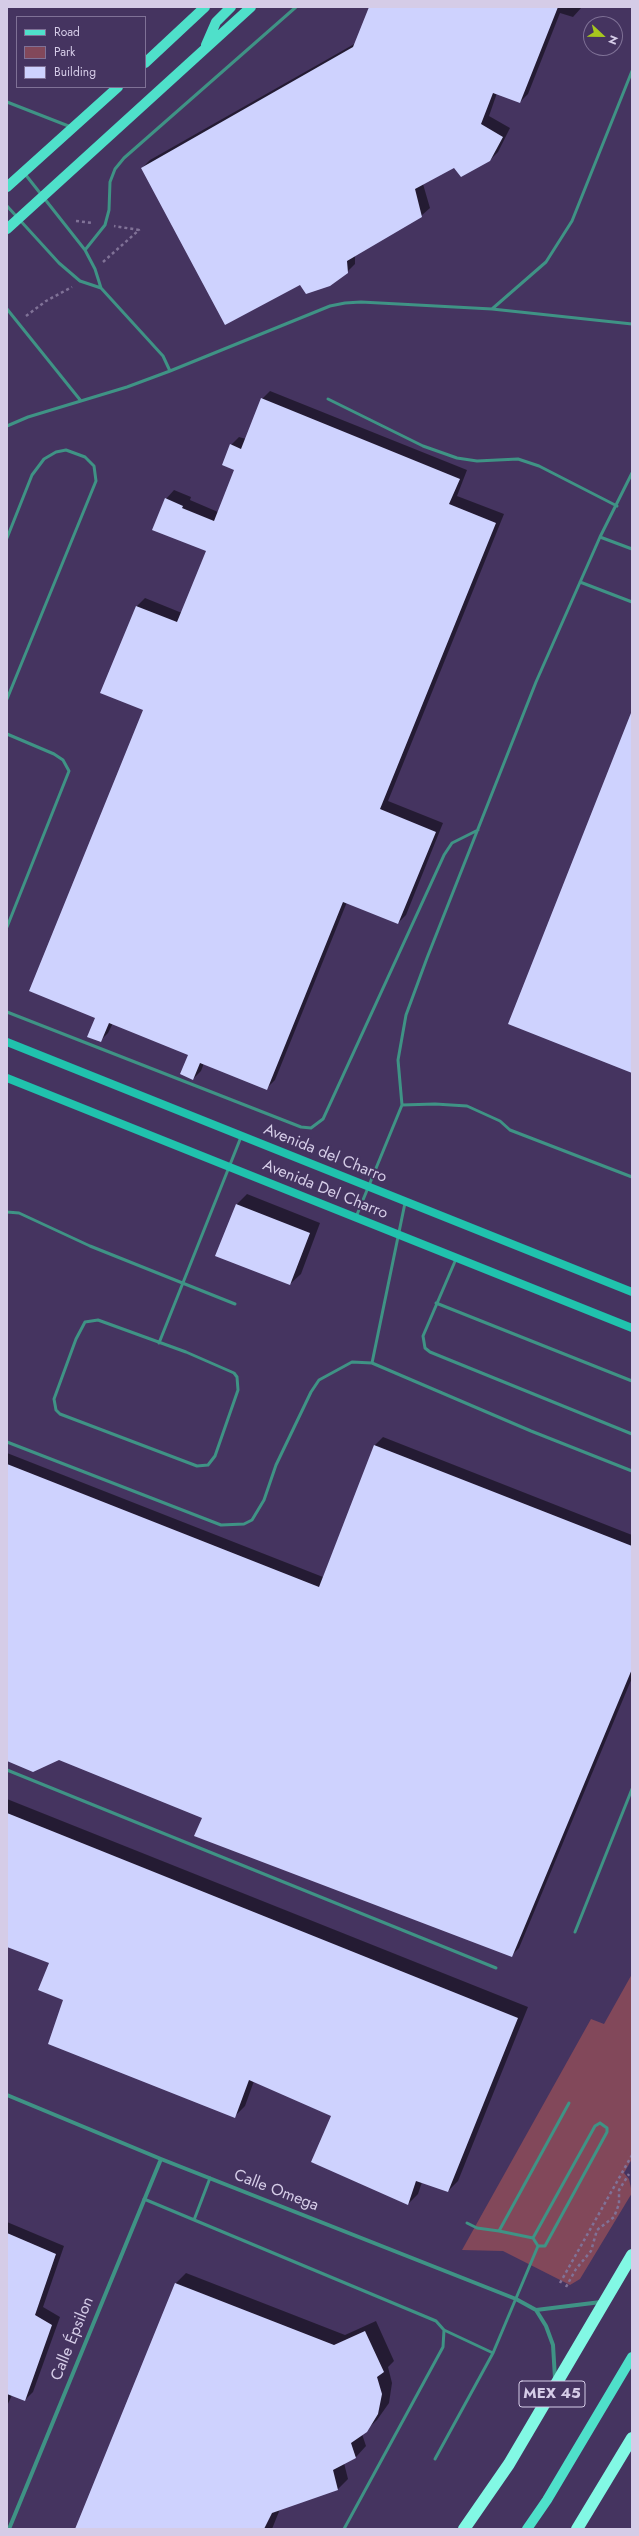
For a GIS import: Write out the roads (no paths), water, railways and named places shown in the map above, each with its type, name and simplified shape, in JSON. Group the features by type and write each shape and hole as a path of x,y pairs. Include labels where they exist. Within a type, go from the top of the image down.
{"highway":[{"name":"MEX 45","path":"464,2529 505,2470 606,2302 632,2255"},
{"path":"577,2529 632,2438"}],"main road":[{"path":"146,62 205,7"},
{"path":"206,47 216,22 231,7"},
{"path":"7,229 206,47 252,7"},
{"path":"7,187 117,88"},
{"name":"MEX 45","path":"527,2529 547,2500 632,2357"}],"street":[{"name":"Avenida del Charro","path":"7,1042 632,1292"},
{"name":"Avenida Del Charro","path":"7,1078 632,1328"},
{"name":"Calle Omega","path":"7,2095 161,2159 516,2299 536,2310"},
{"name":"Calle Épsilon","path":"9,2529 161,2159"},
{"path":"554,2390 556,2370 553,2345 546,2326 536,2310 606,2302"}],"lane":[{"path":"85,250 105,225 109,210 110,182 115,169 124,158 296,7"},
{"path":"492,309 546,262 572,221 632,71"},
{"path":"7,102 73,128"},
{"path":"23,172 44,196 85,250 95,269 101,288 163,356 170,371"},
{"path":"7,206 59,263 80,281 101,288"},
{"path":"7,426 170,371 330,306 345,303 361,302 492,309 632,324"},
{"path":"7,309 81,401"},
{"path":"328,399 423,446 456,458 477,461 518,460 539,466 617,506"},
{"path":"7,538 32,475 44,460 56,452 66,450 84,457 94,466 96,481 7,699"},
{"path":"356,1217 402,1105 398,1060 406,1015 536,682 600,537 617,506 632,473"},
{"path":"600,537 632,549"},
{"path":"580,582 632,602"},
{"path":"7,734 54,754 63,760 69,771 7,926"},
{"path":"7,1012 301,1127 311,1128 323,1119 326,1113 444,855 452,844 478,830"},
{"path":"402,1105 435,1104 467,1106 500,1122 510,1130 632,1177"},
{"path":"159,1343 241,1136"},
{"path":"372,1363 406,1201"},
{"path":"7,1212 19,1213 90,1246 235,1304"},
{"path":"457,1258 422,1336 422,1341 430,1352 632,1434"},
{"path":"436,1303 632,1381"},
{"path":"98,1320 159,1343 186,1352 234,1373 239,1383 215,1456 204,1467 60,1414 54,1405 76,1339 88,1321 98,1320"},
{"path":"7,1442 221,1525 244,1524 258,1514 276,1465 311,1392 319,1380 352,1362 372,1363 531,1431 632,1471"},
{"path":"7,1770 496,1968"},
{"path":"575,1932 632,1789"},
{"path":"499,2231 569,2103"},
{"path":"533,2238 595,2126 600,2123 604,2124 607,2132 547,2243 545,2246 538,2246"},
{"path":"194,2220 210,2178"},
{"path":"144,2198 436,2321 444,2330 493,2353"},
{"path":"467,2223 478,2228 533,2238 538,2246"},
{"path":"435,2459 493,2353 538,2246"},
{"path":"344,2529 443,2347 444,2330"}]}
